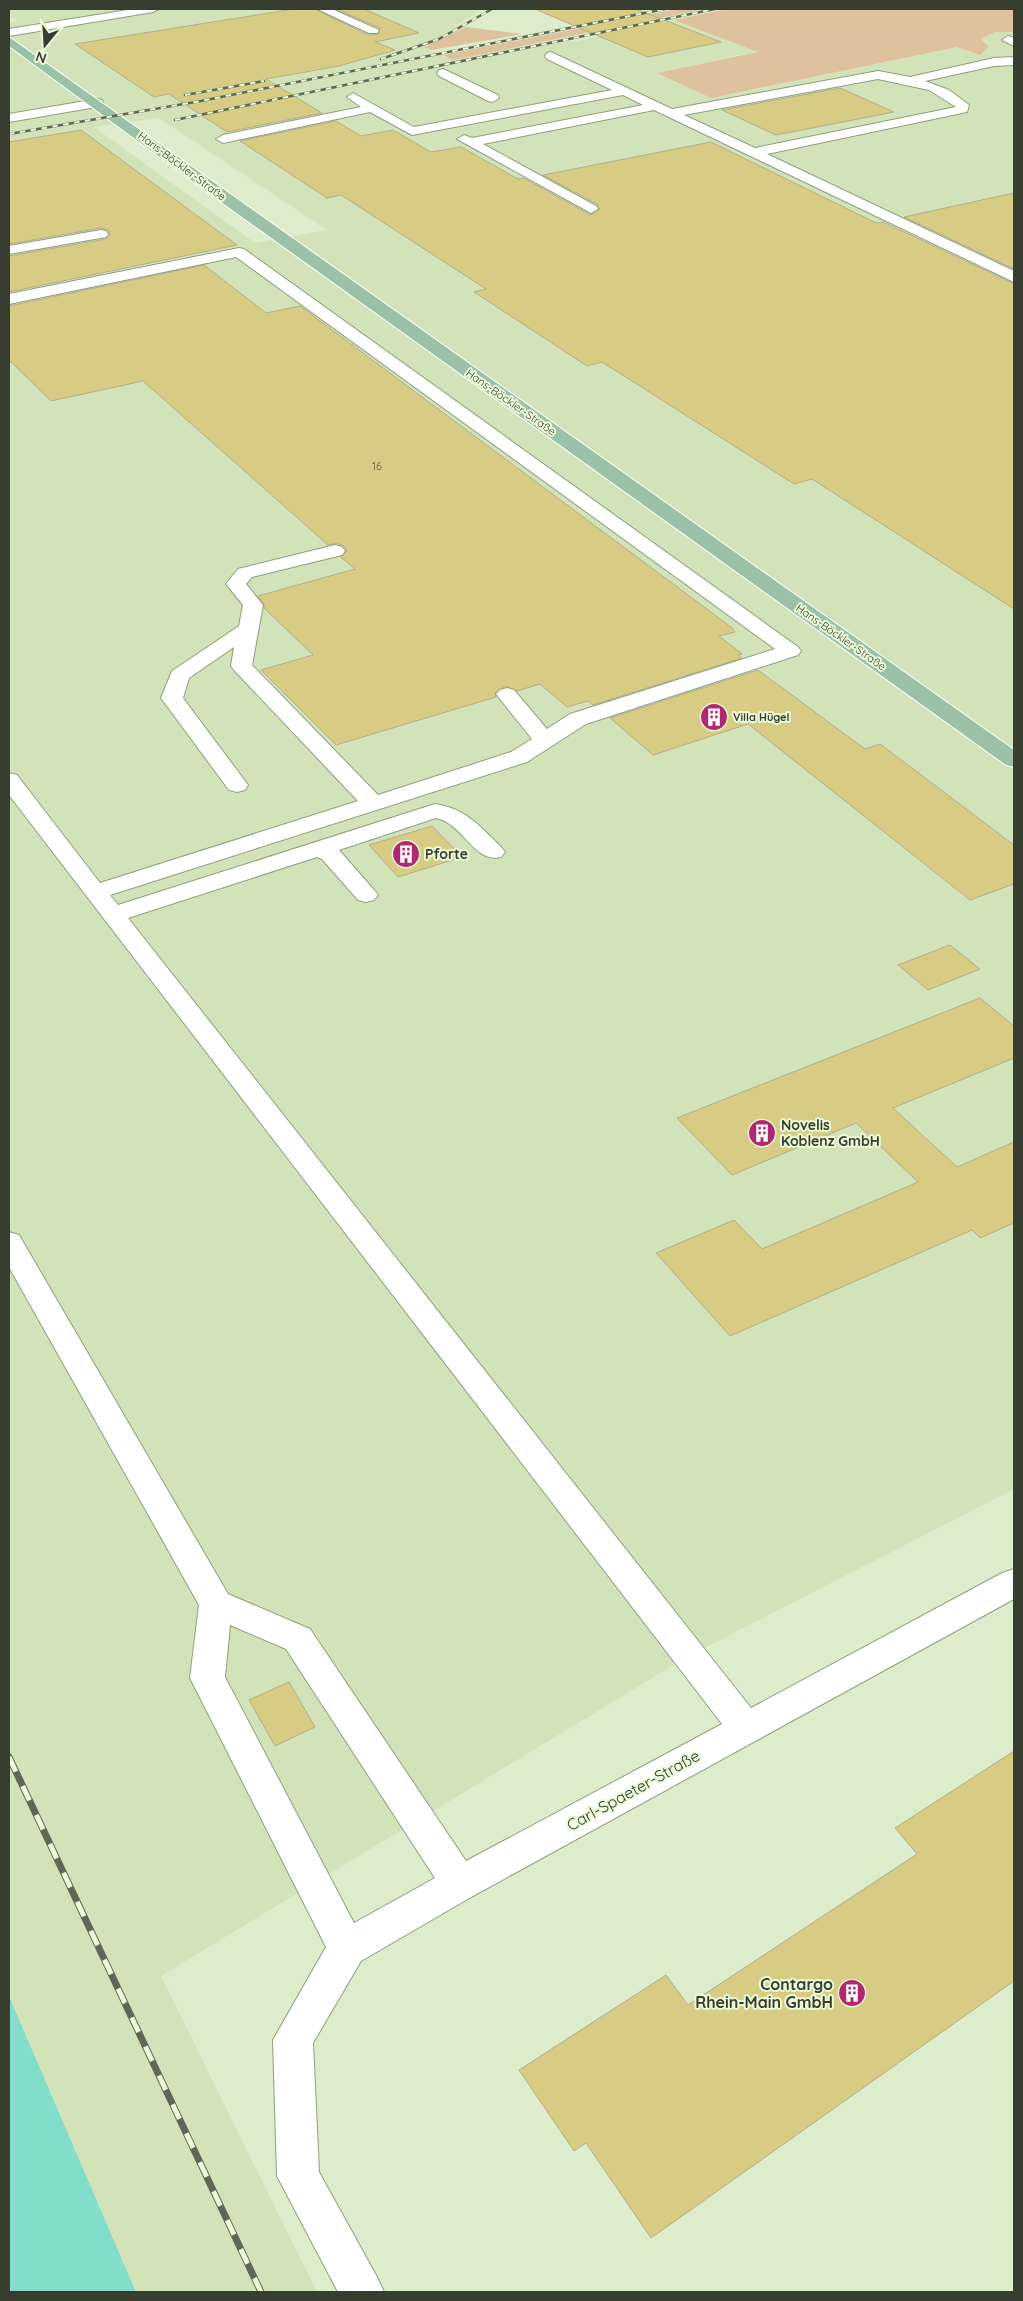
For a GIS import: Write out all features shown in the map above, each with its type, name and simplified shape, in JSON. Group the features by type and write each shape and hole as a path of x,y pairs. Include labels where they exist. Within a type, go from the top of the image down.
{"main road":[{"name":"Hans-Böckler-Straße","path":"9,42 97,103 216,192 1014,760"}],"street":[{"path":"9,33 153,9"},
{"path":"323,9 372,30"},
{"path":"551,56 1014,277"},
{"path":"912,80 994,62 1014,60"},
{"path":"442,73 498,97 473,101"},
{"path":"671,114 878,76 912,80 954,97 963,105 962,109 753,152"},
{"path":"580,82 599,79"},
{"path":"353,97 412,131 625,91"},
{"path":"9,117 97,103"},
{"path":"472,142 656,106"},
{"path":"223,140 373,108"},
{"path":"386,116 406,113"},
{"path":"432,127 472,142 591,209"},
{"path":"9,250 102,234"},
{"path":"9,299 239,252 791,651 578,719 519,757 95,892"},
{"path":"335,551 245,573 236,584 253,606 241,666 374,804"},
{"path":"237,785 172,698 179,675 248,629"},
{"path":"507,694 545,740"},
{"path":"9,780 112,915 746,1728"},
{"path":"112,915 435,811 446,811 455,816 493,852"},
{"path":"318,849 330,854 366,895"},
{"path":"9,1242 216,1604 207,1678 347,1948 293,2040 298,2176 362,2292"},
{"name":"Carl-Spaeter-Straße","path":"347,1948 460,1884 1014,1584"},
{"path":"216,1604 298,1639 460,1884"}],"shaded area":[{"name":"Novelis Koblenz GmbH","path":"9,9 484,9 455,26 466,27 425,47 453,60 562,38 573,42 674,20 759,51 658,73 711,98 958,47 980,55 980,39 995,32 1014,32 1014,1489 685,1658 161,1976 317,2292 136,2292 9,1996 9,23 18,21 9,15","holes":["159,118 327,230 255,243 94,127"]},
{"path":"677,9 705,9 453,60 443,55"},
{"path":"726,9 1014,9 1014,32 995,32 980,39 989,46 980,55 957,47 711,98 657,73 758,52 674,20"},
{"path":"466,27 522,34 432,50 424,47"}],"water":[{"path":"9,1996 136,2292 9,2292"}],"building":[{"path":"294,9 315,9 368,35 379,34 380,28 336,9 364,9 419,33 375,42 395,50 339,66 266,79 322,113 227,132 169,94 154,97 75,44"},
{"path":"535,9 636,9 721,42 648,57"},
{"path":"840,88 894,112 776,135 722,110"},
{"path":"336,121 361,136 393,130 431,152 461,147 518,179 524,178 590,215 600,209 597,204 543,175 711,142 876,223 883,222 1014,284 1014,609 812,479 794,484 602,362 587,366 474,292 486,289 341,195 327,198 240,141"},
{"path":"81,130 237,245 9,292 9,256 106,239 110,235 108,230 101,228 9,244 9,142"},
{"path":"1014,193 1014,269 904,217"},
{"path":"204,265 266,313 300,306 731,627 735,632 719,636 742,654 738,655 742,658 593,705 588,701 567,707 540,684 517,691 506,686 495,693 496,697 336,745 261,670 313,655 264,608 264,604 258,596 355,569 341,557 347,551 344,546 336,543 328,545 143,381 51,401 9,360 9,306"},
{"path":"758,670 865,749 880,744 1014,845 1014,884 970,900 748,724 653,755 610,718"},
{"name":"Pforte","path":"432,826 462,857 398,877 369,845"},
{"path":"950,945 980,969 928,990 898,965"},
{"name":"Novelis Koblenz GmbH","path":"980,998 1014,1026 1014,1058 893,1108 957,1167 1014,1142 1014,1223 980,1238 972,1230 730,1336 656,1253 734,1220 762,1249 918,1182 856,1123 732,1175 677,1118"},
{"path":"289,1682 315,1727 275,1746 249,1700"},
{"name":"Contargo Rhein-Main GmbH","path":"1014,1751 1014,1981 651,2238 586,2143 574,2151 519,2070 666,1975 688,2005 917,1854 895,1828"}],"railway":[{"path":"381,59 439,39 492,9"},
{"path":"9,134 201,101 665,9"},
{"path":"175,120 715,9"},
{"path":"185,95 264,81"},
{"path":"9,1757 261,2292"}],"place":[{"name":"Villa Hügel","path":"714,717"},
{"name":"Pforte","path":"406,854"},
{"name":"Novelis Koblenz GmbH","path":"762,1133"},
{"name":"Contargo Rhein-Main GmbH","path":"852,1993"}]}
